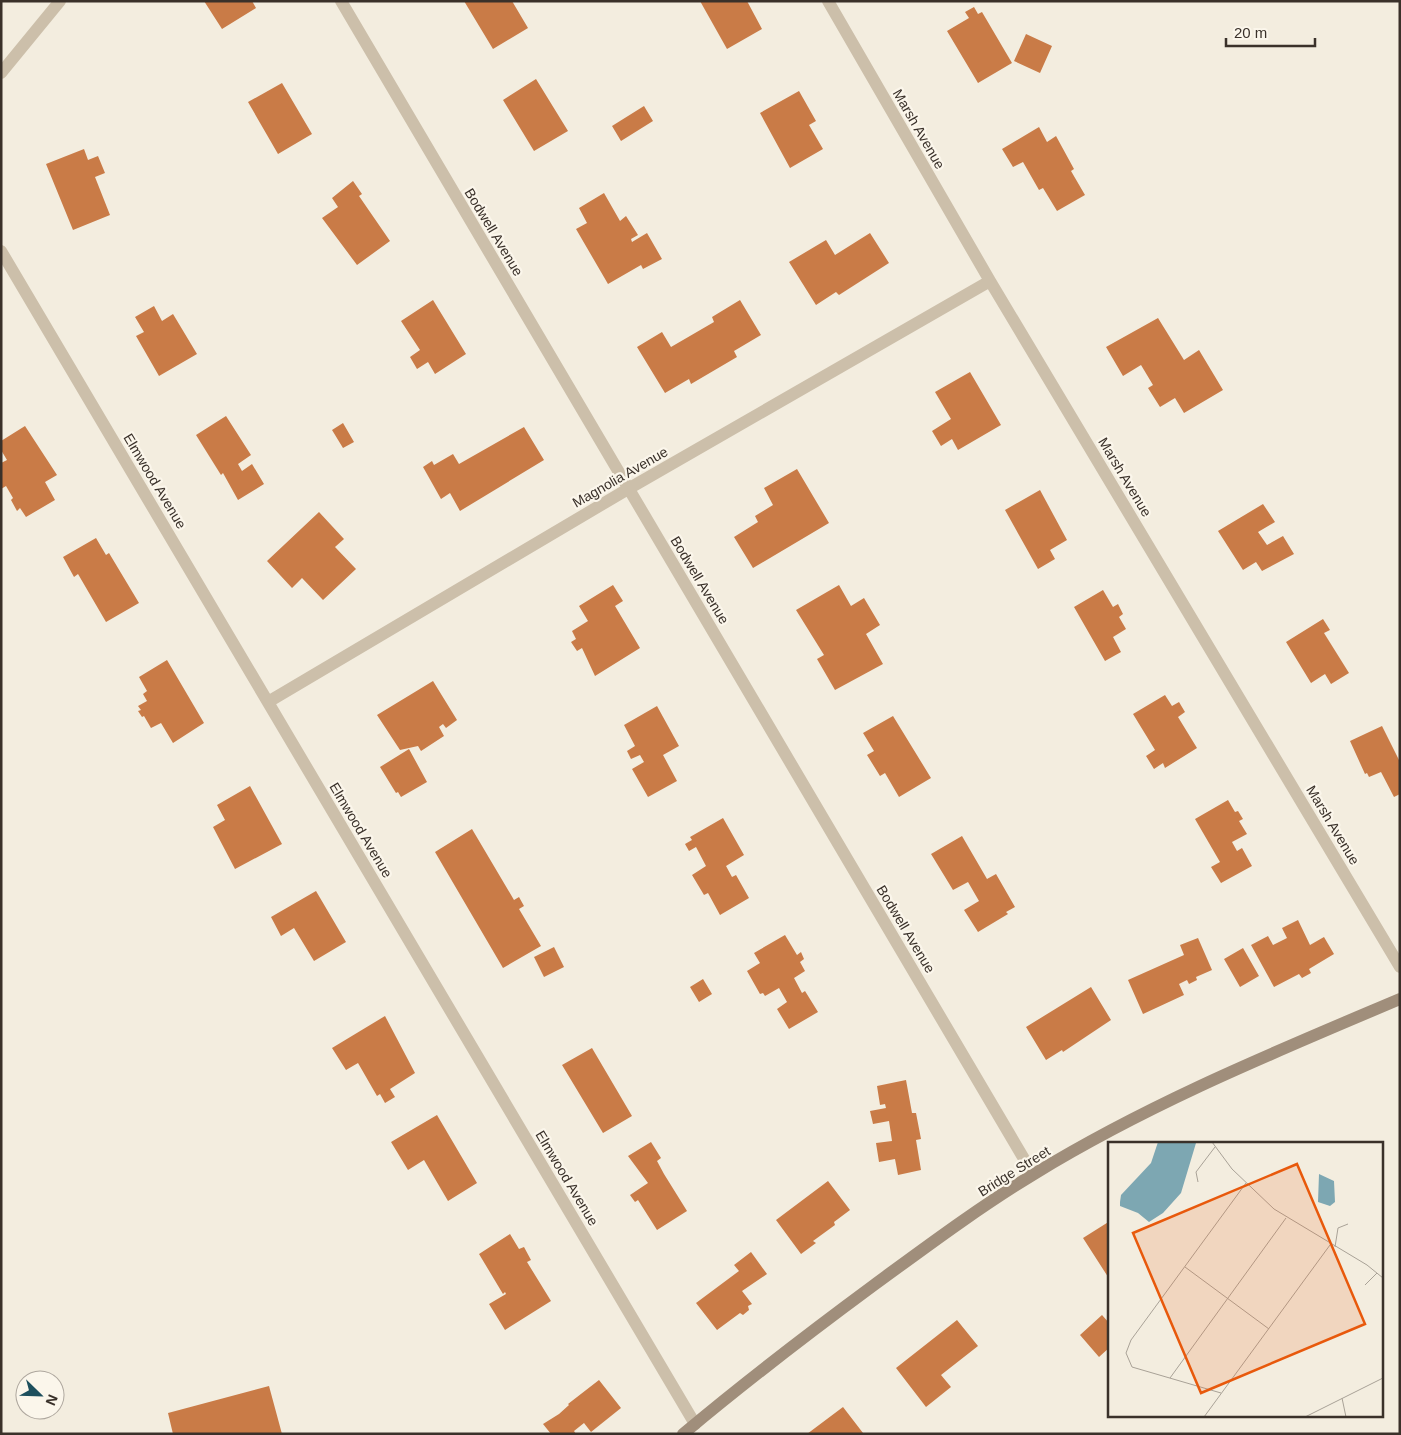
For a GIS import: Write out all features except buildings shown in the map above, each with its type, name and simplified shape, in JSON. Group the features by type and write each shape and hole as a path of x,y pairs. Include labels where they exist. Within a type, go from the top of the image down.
{"street":[{"path":"1,74 60,1"},
{"name":"Bodwell Avenue","path":"341,1 1033,1174"},
{"name":"Marsh Avenue","path":"828,1 990,281 1400,967"},
{"name":"Elmwood Avenue","path":"1,251 695,1424"},
{"name":"Magnolia Avenue","path":"268,702 628,489 990,281"},
{"name":"Bridge Street","path":"683,1434 814,1330 928,1245 1033,1174 1136,1117 1218,1076 1400,999"}]}
